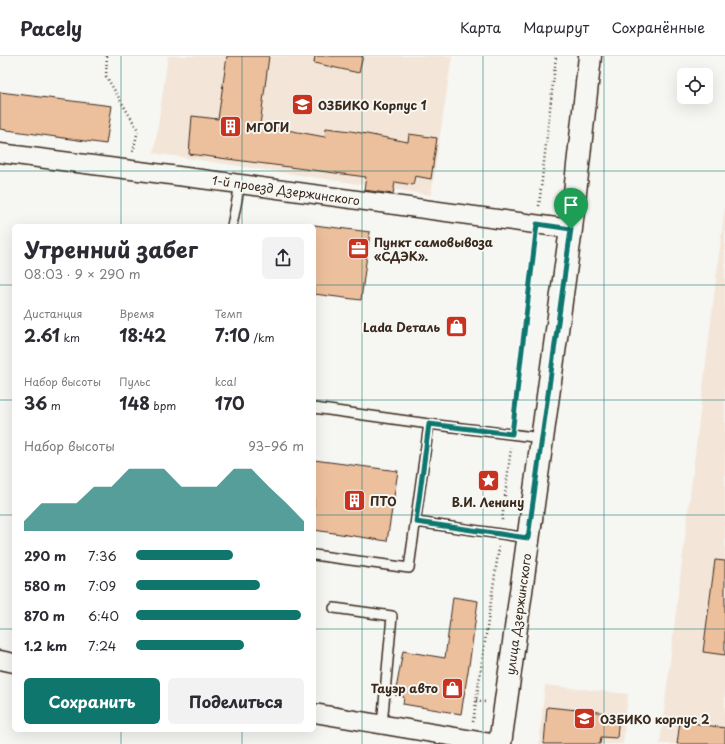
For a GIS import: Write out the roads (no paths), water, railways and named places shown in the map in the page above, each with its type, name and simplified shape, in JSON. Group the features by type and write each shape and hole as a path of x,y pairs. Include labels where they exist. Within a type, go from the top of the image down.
{"main road":[{"name":"улица Дзержинского","path":"500,744 571,229 590,56"}],"street":[{"name":"1-й проезд Дзержинского","path":"0,153 571,229"},
{"path":"0,660 12,663"},
{"path":"316,713 497,744"}],"lane":[{"path":"232,224 240,184"},
{"path":"316,408 542,438"},
{"path":"316,555 409,568 429,424"},
{"path":"416,522 528,538"},
{"path":"334,608 392,616 382,725"}],"place":[{"name":"ОЗБИКО Корпус 1","path":"303,105"},
{"name":"МГОГИ","path":"230,127"},
{"name":"Пункт самовывоза «СДЭК».","path":"359,249"},
{"name":"Lada Dеталь","path":"456,327"},
{"name":"В.И. Ленину","path":"488,481"},
{"name":"ПТО","path":"354,501"},
{"name":"Тауэр авто","path":"453,688"},
{"name":"ОЗБИКО корпус 2","path":"584,719"}]}
